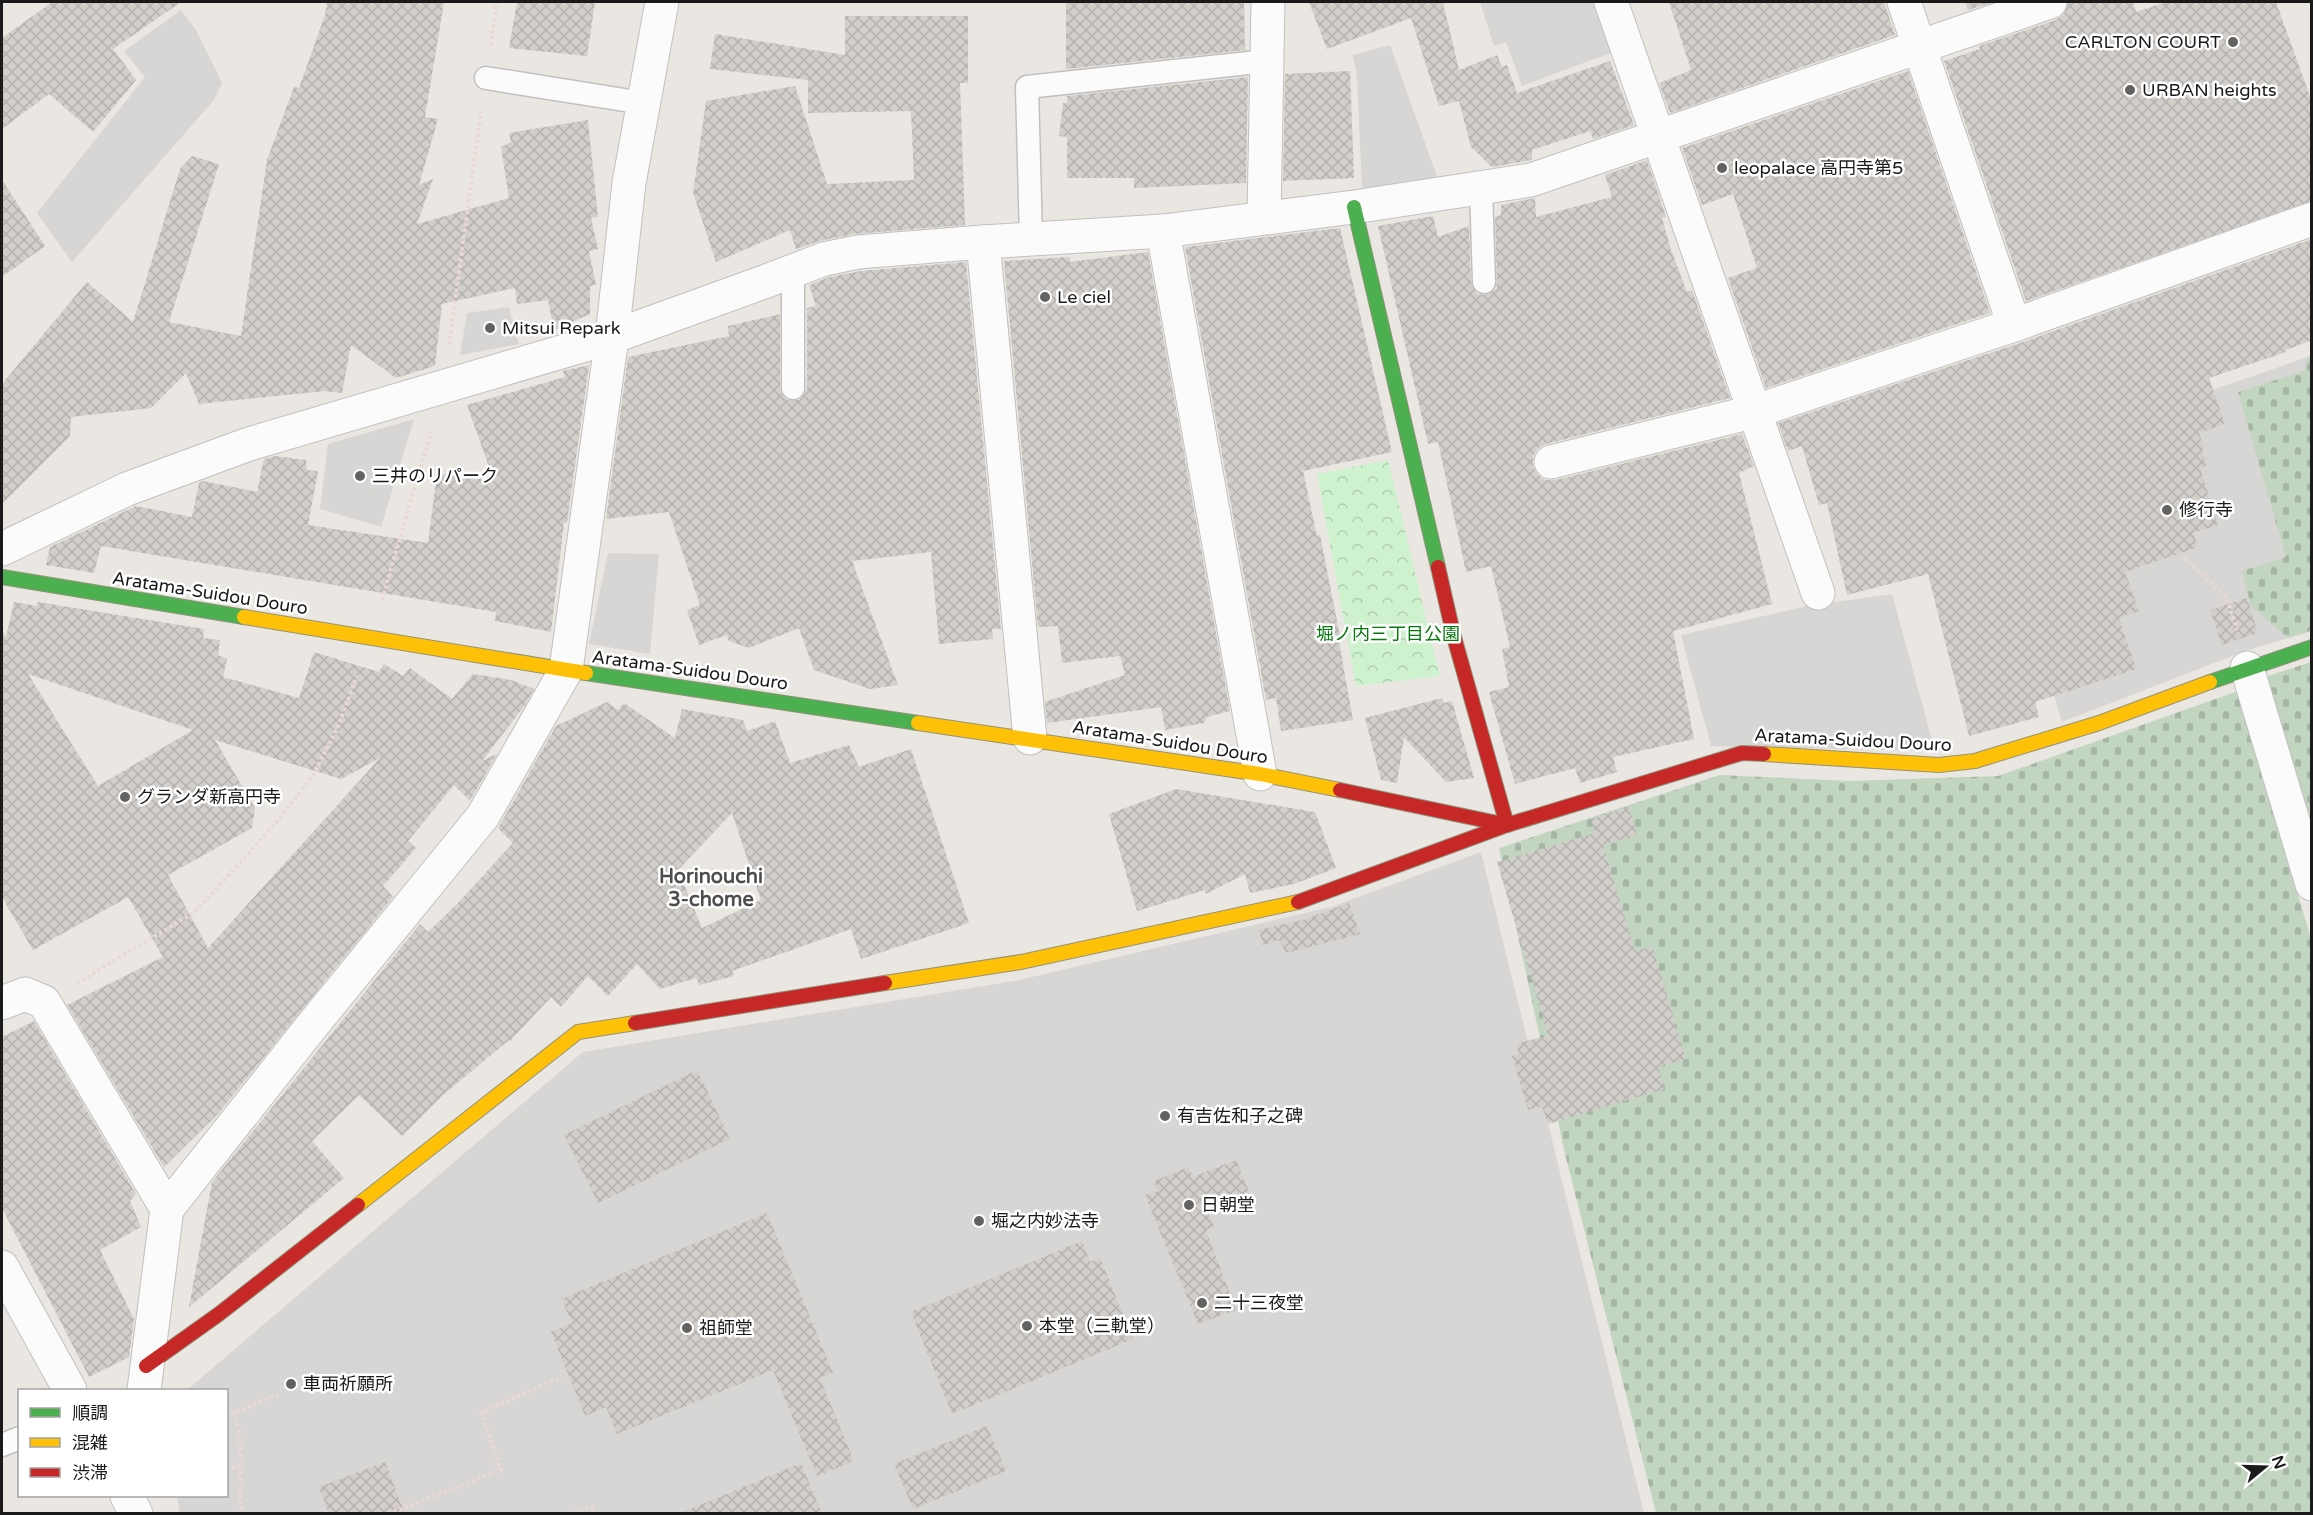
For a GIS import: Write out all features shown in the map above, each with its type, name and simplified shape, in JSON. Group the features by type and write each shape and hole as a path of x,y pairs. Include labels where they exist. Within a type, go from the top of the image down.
{"main road":[{"path":"145,1378 219,1314 578,1032 1021,962 1299,902 1507,825 1454,638 1354,207"},
{"name":"Aratama-Suidou Douro","path":"2,577 566,670 1260,774 1507,825 1742,753 1939,765 1975,761 2099,723 2244,654 2312,647"}],"street":[{"path":"145,1378 167,1209 311,1026 483,816 566,670 612,337 629,183 662,2"},
{"path":"1264,218 1268,2"},
{"path":"1611,2 1756,411 1818,594"},
{"path":"1904,2 2014,325"},
{"path":"2,549 138,485 249,444 612,337 824,259 858,252 1163,231 1354,207 1531,180 2050,2"},
{"path":"1551,462 1756,411 2014,325 2312,219"},
{"path":"1163,231 1260,774"},
{"path":"983,242 1030,738"},
{"path":"2244,654 2312,885"},
{"path":"2,1003 25,994 44,1002 167,1209"},
{"path":"2,1268 69,1389"}],"lane":[{"path":"1031,239 1027,87 1268,61"},
{"path":"486,78 643,103"},
{"path":"1481,188 1484,282"},
{"path":"793,271 793,388"},
{"path":"2,1445 18,1438"}],"path":[{"path":"454,305 497,2"},
{"path":"44,1002 195,912 277,822 312,777 338,727 371,638 444,386"},
{"path":"2184,558 2226,597 2244,654"},
{"path":"388,1514 501,1470 481,1412 562,1377"},
{"path":"228,1415 278,1395"},
{"path":"234,1412 241,1439 238,1496 243,1514"},
{"path":"228,1468 241,1466"},
{"path":"574,1514 596,1506"}],"shaded area":[{"path":"1480,2 1597,2 1613,52 1522,86 1506,42 1494,46"},
{"path":"181,10 196,30 222,83 214,100 72,262 37,213 145,77 124,51"},
{"path":"1390,45 1438,179 1362,188 1357,77 1353,55"},
{"name":"Mitsui Repark","path":"509,307 519,344 460,355 467,313"},
{"path":"2311,356 2311,631 2245,651 2062,722 1984,468"},
{"name":"三井のリパーク","path":"414,419 381,527 320,509 328,444"},
{"path":"608,553 659,554 650,654 589,644"},
{"path":"1892,594 1935,751 1711,746 1681,635 1812,605"},
{"name":"堀之内妙法寺","path":"1481,852 1644,1513 180,1514 177,1497 228,1497 228,1389 188,1389 583,1052 1019,980 1331,907"}],"green space":[{"path":"2311,356 2311,631 2288,638 2251,606 2242,571 2286,557 2238,392 2304,371 2308,357"},
{"name":"堀ノ内三丁目公園","path":"1388,460 1440,676 1356,686 1317,474"},
{"path":"2311,662 2311,829 2262,678"},
{"path":"2238,691 2311,939 2311,1513 1656,1513 1565,1154 1499,848 1720,775 1850,781 1998,776"}],"building":[{"path":"52,2 181,2 113,49 136,80 93,132 49,94 2,129 2,38"},
{"path":"327,2 444,2 425,117 438,119 419,185 433,179 417,224 509,198 501,147 511,142 509,133 588,120 598,217 591,218 598,249 589,251 596,285 590,286 590,314 554,330 548,300 517,304 515,288 442,304 435,366 396,378 351,345 342,393 325,391 199,404 186,373 151,408 71,417 70,436 2,504 2,384 87,282 133,322 180,169 192,156 219,164 169,322 241,336 267,160 294,87 299,88 325,15"},
{"path":"517,2 595,2 587,56 509,48"},
{"path":"1066,2 1244,2 1245,50 1066,69"},
{"path":"1309,2 1443,2 1459,70 1497,55 1502,67 1507,65 1517,93 1610,61 1634,125 1593,139 1590,131 1532,150 1532,160 1492,167 1471,147 1459,101 1439,106 1411,18 1327,49"},
{"path":"1669,2 1884,2 1895,35 1670,113 1659,83 1691,70"},
{"path":"1965,2 1994,2 1968,10"},
{"path":"2068,2 2133,2 2136,12 2166,2 2276,2 2312,102 2312,201 2026,301 1944,61 1980,49 1979,46 2056,20 2064,14"},
{"path":"845,16 968,16 968,83 960,83 965,225 854,234 796,249 790,230 716,262 693,193 706,101 795,86 827,184 914,180 911,111 808,113 808,80 710,69 715,34 845,55"},
{"path":"1350,71 1354,178 1283,181 1285,74"},
{"path":"1908,71 1990,313 1766,388 1728,278 1757,268 1733,194 1702,205 1682,148"},
{"path":"1248,77 1246,183 1134,188 1134,178 1067,178 1067,137 1059,136 1063,103 1067,103 1067,96"},
{"path":"1647,160 1666,217 1662,218 1671,250 1687,292 1692,290 1730,398 1546,444 1538,448 1533,456 1533,467 1545,480 1556,480 1742,434 1754,466 1739,473 1772,604 1673,631 1694,739 1613,757 1617,772 1580,783 1575,768 1515,784 1489,692 1509,687 1502,649 1510,647 1491,566 1466,572 1438,442 1428,444 1378,226 1433,216 1438,237 1469,226 1471,283 1477,294 1485,295 1496,289 1495,217 1501,215 1501,205 1535,198 1536,217 1612,197 1605,175"},
{"path":"2,180 45,246 2,277"},
{"path":"1340,228 1392,452 1303,471 1317,536 1320,535 1340,636 1338,636 1353,720 1281,731 1276,698 1266,700 1185,247"},
{"path":"2312,239 2312,340 2286,350 2286,352 2209,378 2225,424 2199,433 2206,466 2200,468 2218,525 2193,533 2198,547 2125,572 2139,611 2119,618 2136,669 2035,702 2039,717 1969,736 1928,574 1847,595 1827,503 1819,505 1802,446 1788,451 1778,423 2020,343"},
{"path":"1148,252 1230,711 1207,717 1204,723 1165,730 1161,707 1047,723 1045,702 1125,675 1120,656 1062,663 1058,626 1038,627 1004,261 1070,257 1070,262"},
{"path":"966,262 1001,629 992,629 993,639 939,644 931,552 852,561 898,685 870,689 814,670 799,628 749,648 729,641 727,635 699,645 687,610 700,605 669,512 606,519 628,357 729,336 728,326 780,314 780,389 787,400 799,400 807,388 807,308 816,306 809,285 829,277 861,271"},
{"path":"589,365 567,523 564,523 551,632 495,621 496,612 101,546 94,573 46,565 50,547 136,506 192,517 199,483 203,481 257,492 264,459 274,456 306,460 307,470 318,471 308,525 428,543 437,473 494,481 467,405 565,377 563,371"},
{"path":"2247,598 2258,633 2222,645 2210,610"},
{"path":"14,602 37,606 38,602 204,629 203,638 220,640 218,655 227,659 223,677 299,698 314,652 379,672 384,664 403,676 410,668 452,699 473,674 511,680 534,689 525,705 482,761 497,754 470,801 454,785 408,841 416,848 383,886 393,897 217,1115 164,1167 67,1005 163,957 128,897 33,950 2,897 2,631 6,637","holes":["28,674 193,730 98,786","215,740 341,779 380,758 208,948 168,875 252,828 255,808"]},
{"path":"1442,698 1444,703 1452,701 1474,778 1446,782 1404,737 1397,783 1381,780 1365,718"},
{"path":"607,702 618,710 624,703 675,738 682,709 743,720 747,731 775,721 790,763 849,745 859,767 911,749 969,923 861,959 851,929 732,971 734,976 699,985 696,978 660,989 637,964 608,996 588,976 561,1007 551,997 510,1041 443,1095 402,1136 359,1095 312,1141 344,1178 189,1307 212,1182 420,924 428,932 513,843 498,828 556,726","holes":["732,813 761,900 702,928 678,870"]},
{"path":"1176,789 1315,812 1336,868 1294,884 1250,893 1245,874 1206,894 1205,890 1137,911 1109,814"},
{"path":"1629,807 1637,835 1603,845 1635,951 1652,946 1686,1059 1658,1067 1665,1089 1548,1124 1542,1106 1528,1110 1512,1056 1519,1054 1516,1044 1548,1035 1497,862 1595,833 1591,819"},
{"path":"1349,903 1360,934 1286,953 1279,940 1263,945 1259,930 1303,920"},
{"path":"34,1021 136,1194 130,1201 141,1227 100,1250 134,1319 129,1357 89,1377 2,1208 2,1037"},
{"path":"697,1070 730,1139 598,1203 564,1135"},
{"path":"1236,1160 1251,1196 1208,1214 1214,1227 1206,1230 1236,1310 1198,1324 1145,1195 1158,1191 1154,1181 1188,1167 1193,1177"},
{"name":"祖師堂","path":"767,1213 833,1373 820,1378 854,1461 817,1476 773,1370 617,1434 606,1407 585,1416 551,1332 572,1323 561,1299"},
{"name":"本堂（三軌堂）","path":"1082,1241 1090,1262 1100,1258 1133,1339 952,1414 911,1312"},
{"path":"987,1426 1006,1471 913,1509 894,1464"},
{"path":"385,1462 405,1514 329,1514 319,1487"},
{"path":"801,1463 822,1514 681,1514 681,1513"}],"traffic: fast":[{"path":"1354,207 1438,567"},
{"path":"2,577 244,617"},
{"path":"2210,682 2312,647"},
{"path":"586,673 918,723"}],"traffic: slow":[{"path":"244,617 586,673"},
{"path":"1764,754 1939,765 1975,761 2099,723 2210,682"},
{"path":"918,723 1260,774 1340,790"},
{"path":"885,983 1021,962 1298,902"},
{"path":"358,1205 578,1032 635,1023"}],"traffic: jam":[{"path":"1438,567 1454,637 1507,825"},
{"path":"1298,902 1507,825 1742,753 1764,754"},
{"path":"1340,790 1507,825"},
{"path":"635,1023 885,983"},
{"path":"146,1366 219,1314 358,1205"}],"place":[{"name":"CARLTON COURT","path":"2233,42"},
{"name":"URBAN heights","path":"2130,90"},
{"name":"leopalace 高円寺第5","path":"1722,168"},
{"name":"Le ciel","path":"1045,297"},
{"name":"Mitsui Repark","path":"490,328"},
{"name":"三井のリパーク","path":"360,476"},
{"name":"修行寺","path":"2167,510"},
{"name":"グランダ新高円寺","path":"125,797"},
{"name":"有吉佐和子之碑","path":"1165,1116"},
{"name":"日朝堂","path":"1189,1205"},
{"name":"堀之内妙法寺","path":"979,1221"},
{"name":"二十三夜堂","path":"1202,1303"},
{"name":"本堂（三軌堂）","path":"1027,1326"},
{"name":"祖師堂","path":"687,1328"},
{"name":"車両祈願所","path":"291,1384"}],"district":[{"name":"Horinouchi 3-chome","path":"711,888"}]}
